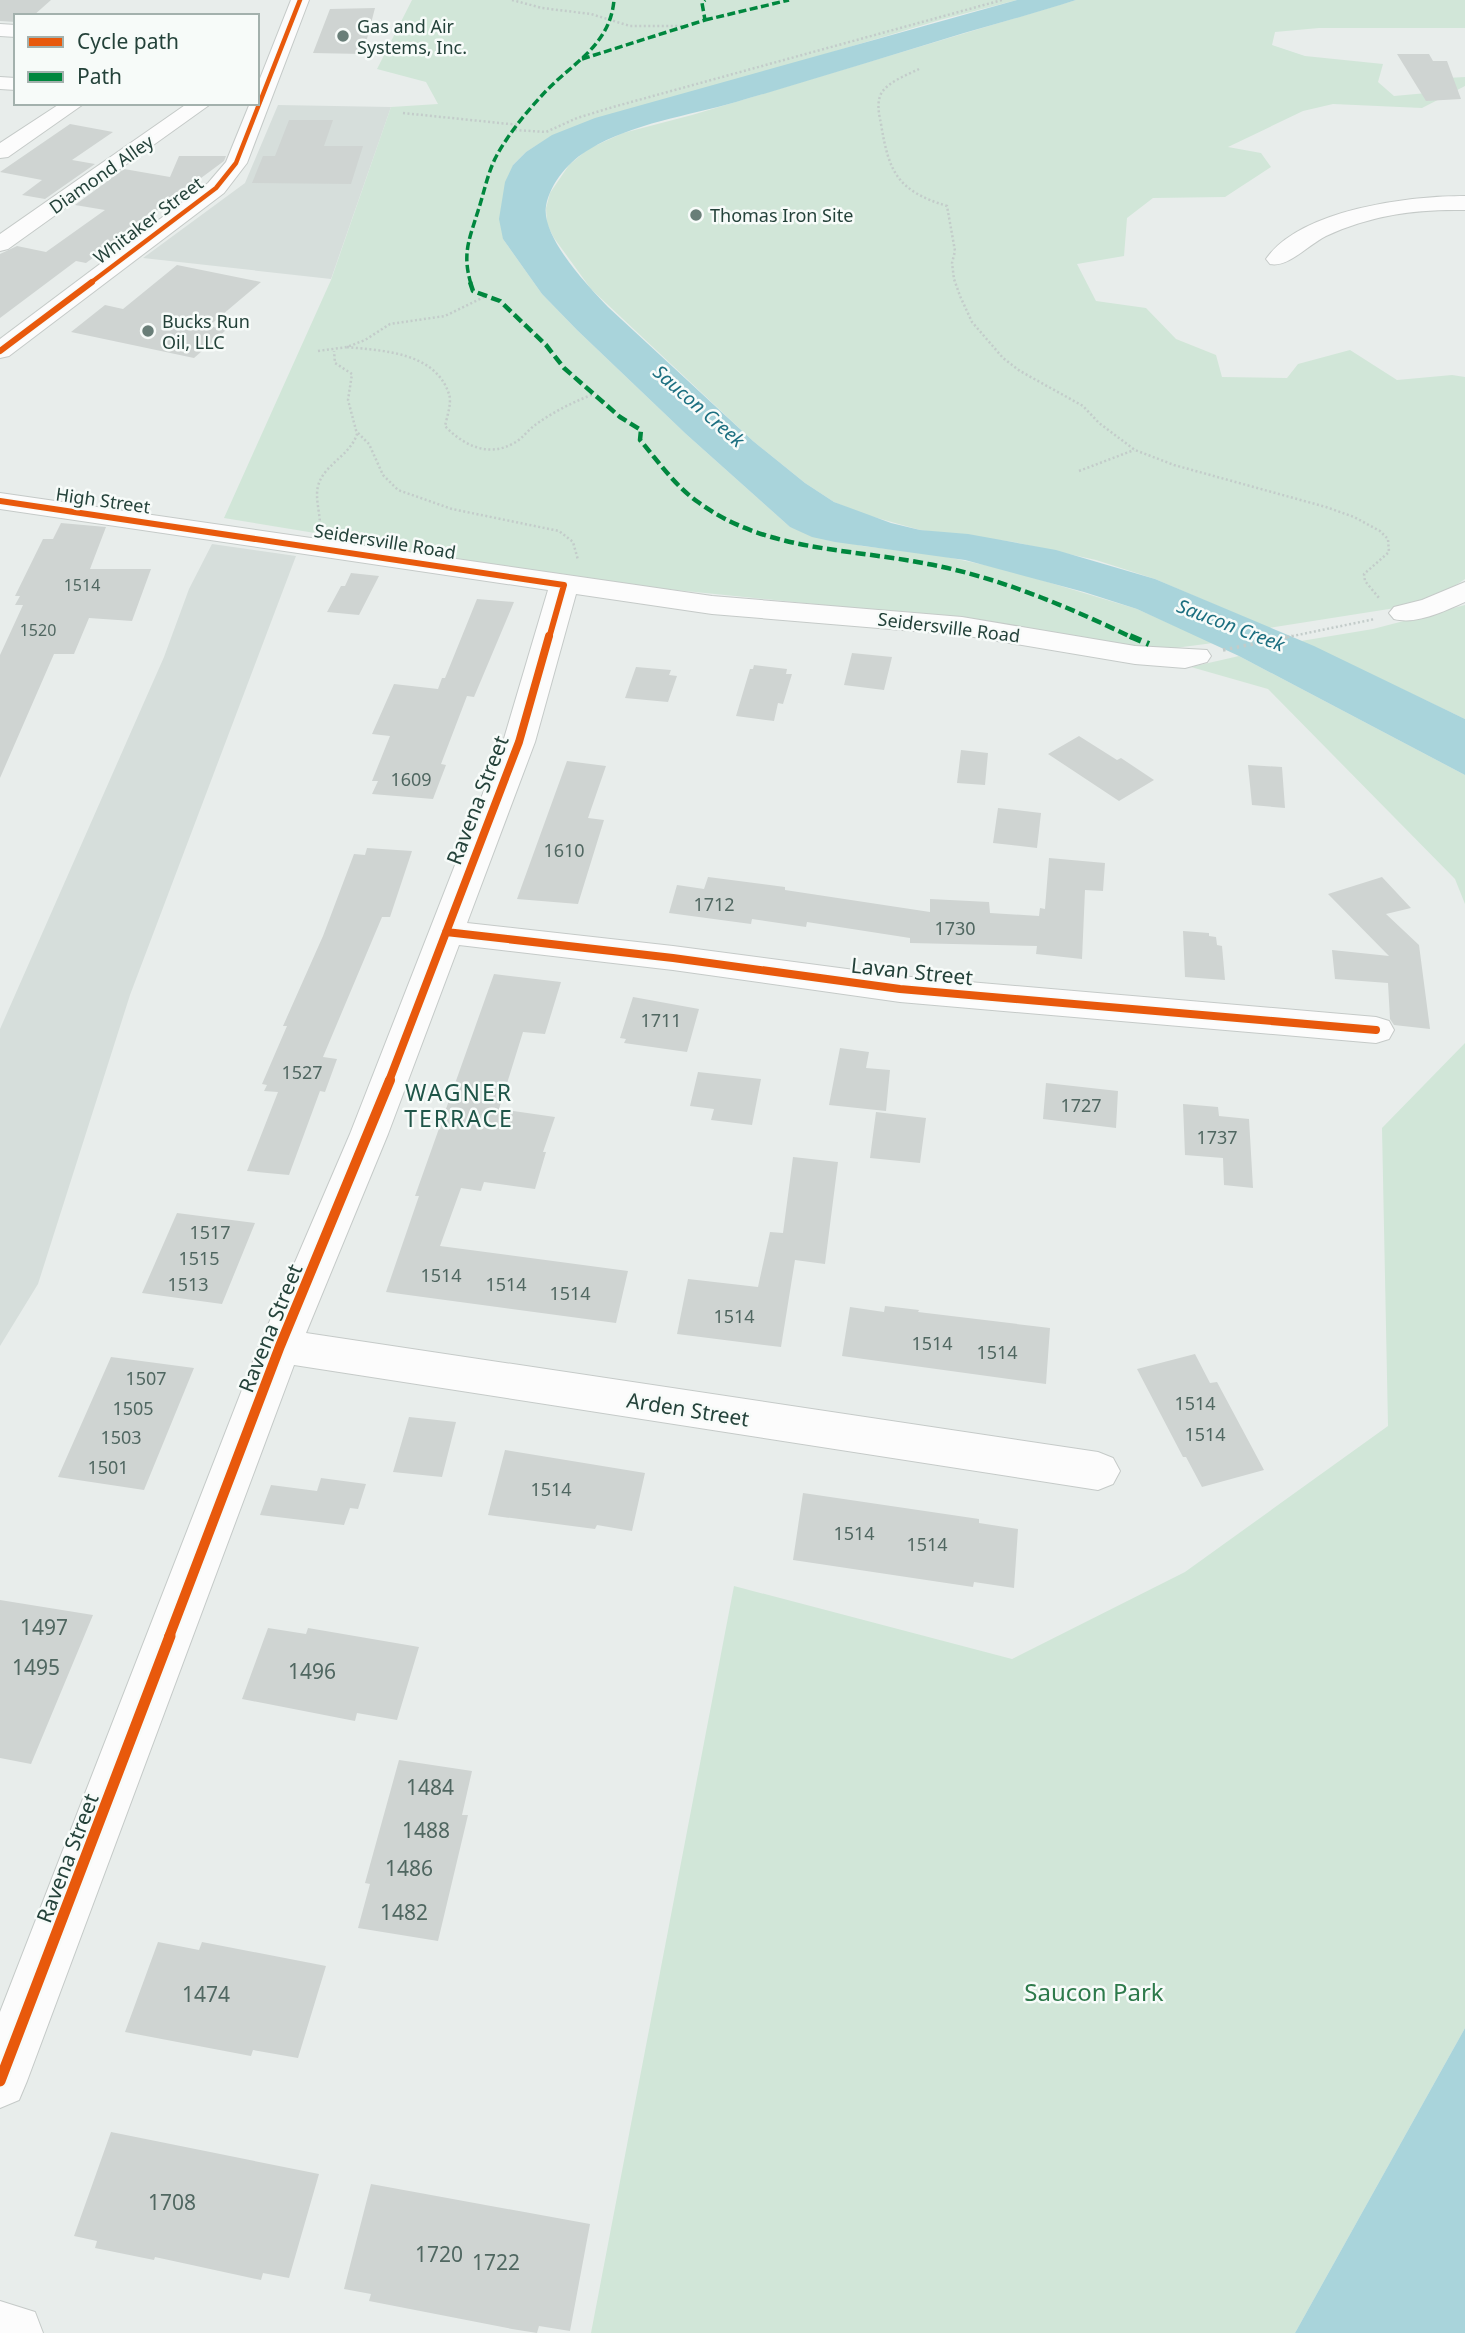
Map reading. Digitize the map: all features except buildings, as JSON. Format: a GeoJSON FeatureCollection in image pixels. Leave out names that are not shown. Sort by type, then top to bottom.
{"type":"FeatureCollection","features":[{"type":"Feature","properties":{"kind":"street","name":"Whitaker Street"},"geometry":{"type":"LineString","coordinates":[[259,90],[281,53],[300,0]]}},
{"type":"Feature","properties":{"kind":"street"},"geometry":{"type":"LineString","coordinates":[[259,51],[281,53]]}},
{"type":"Feature","properties":{"kind":"street"},"geometry":{"type":"LineString","coordinates":[[0,152],[72,105]]}},
{"type":"Feature","properties":{"kind":"street","name":"Diamond Alley"},"geometry":{"type":"LineString","coordinates":[[0,244],[199,105]]}},
{"type":"Feature","properties":{"kind":"street","name":"Whitaker Street"},"geometry":{"type":"LineString","coordinates":[[0,351],[216,188],[236,163],[251,105]]}},
{"type":"Feature","properties":{"kind":"street"},"geometry":{"type":"LineString","coordinates":[[1278,259],[1289,247],[1303,238],[1371,213],[1406,205],[1465,203]]}},
{"type":"Feature","properties":{"kind":"street"},"geometry":{"type":"LineString","coordinates":[[0,529],[7,502]]}},
{"type":"Feature","properties":{"kind":"street","name":"High Street"},"geometry":{"type":"LineString","coordinates":[[7,502],[202,530]]}},
{"type":"Feature","properties":{"kind":"street","name":"Seidersville Road"},"geometry":{"type":"LineString","coordinates":[[202,530],[313,541],[571,574],[712,605],[826,612],[962,626],[1135,655],[1185,659],[1196,656]]}},
{"type":"Feature","properties":{"kind":"street","name":"Ravena Street"},"geometry":{"type":"LineString","coordinates":[[0,2081],[279,1346],[369,1134],[519,741],[571,574]]}},
{"type":"Feature","properties":{"kind":"street"},"geometry":{"type":"LineString","coordinates":[[1404,613],[1433,606],[1465,591]]}},
{"type":"Feature","properties":{"kind":"street","name":"Lavan Street"},"geometry":{"type":"LineString","coordinates":[[446,932],[673,958],[900,989],[1376,1030]]}},
{"type":"Feature","properties":{"kind":"street","name":"Arden Street"},"geometry":{"type":"LineString","coordinates":[[279,1346],[1098,1471]]}},
{"type":"Feature","properties":{"kind":"street"},"geometry":{"type":"LineString","coordinates":[[0,2330],[15,2333]]}},
{"type":"Feature","properties":{"kind":"path"},"geometry":{"type":"LineString","coordinates":[[512,0],[548,9],[591,14],[629,26],[681,26]]}},
{"type":"Feature","properties":{"kind":"path"},"geometry":{"type":"LineString","coordinates":[[515,130],[546,132],[577,118],[612,107],[1002,0]]}},
{"type":"Feature","properties":{"kind":"path"},"geometry":{"type":"LineString","coordinates":[[919,69],[882,93],[878,107],[891,172],[901,183],[928,201],[947,206],[955,251],[952,263],[954,279],[972,322],[1003,358],[1020,371],[1083,406],[1099,423],[1135,450],[1174,465],[1326,507],[1380,531],[1388,539],[1390,546],[1381,561],[1363,574],[1365,581],[1379,598],[1404,613]]}},
{"type":"Feature","properties":{"kind":"path"},"geometry":{"type":"LineString","coordinates":[[403,113],[519,125]]}},
{"type":"Feature","properties":{"kind":"path"},"geometry":{"type":"LineString","coordinates":[[318,351],[334,351],[347,347],[365,340],[390,324],[445,316],[486,296]]}},
{"type":"Feature","properties":{"kind":"path"},"geometry":{"type":"LineString","coordinates":[[347,347],[393,352],[436,370],[450,396],[444,426],[459,441],[475,448],[495,449],[514,443],[561,408],[594,394]]}},
{"type":"Feature","properties":{"kind":"path"},"geometry":{"type":"LineString","coordinates":[[334,351],[335,363],[352,374],[346,386],[347,401],[353,411],[358,433],[369,444],[383,475],[398,490],[452,509],[559,531],[571,538],[578,551],[571,574]]}},
{"type":"Feature","properties":{"kind":"path"},"geometry":{"type":"LineString","coordinates":[[313,541],[321,507],[317,489],[322,475],[351,448],[358,433]]}},
{"type":"Feature","properties":{"kind":"path"},"geometry":{"type":"LineString","coordinates":[[1079,471],[1135,450]]}},
{"type":"Feature","properties":{"kind":"path"},"geometry":{"type":"LineString","coordinates":[[1196,656],[1363,622]]}},
{"type":"Feature","properties":{"kind":"shaded area"},"geometry":{"type":"Polygon","coordinates":[[[278,105],[391,107],[331,279],[143,258],[245,183],[278,105]]]}},
{"type":"Feature","properties":{"kind":"shaded area"},"geometry":{"type":"Polygon","coordinates":[[[212,544],[296,556],[130,995],[38,1284],[0,1346],[0,1029],[164,657],[189,589],[212,544]]]}},
{"type":"Feature","properties":{"kind":"green space"},"geometry":{"type":"Polygon","coordinates":[[[412,0],[1017,0],[940,20],[553,135],[526,152],[513,165],[503,239],[542,294],[577,330],[686,434],[790,527],[862,546],[933,554],[1008,570],[1137,609],[1213,643],[1160,650],[960,619],[548,577],[313,537],[315,533],[224,518],[331,280],[391,107],[438,104],[426,82],[377,69],[412,0]]]}},
{"type":"Feature","properties":{"kind":"green space"},"geometry":{"type":"Polygon","coordinates":[[[1076,0],[1465,0],[1465,28],[1319,28],[1275,32],[1272,45],[1305,56],[1383,64],[1378,82],[1394,96],[1427,93],[1447,78],[1465,77],[1465,86],[1422,108],[1333,104],[1303,111],[1228,147],[1261,153],[1271,167],[1225,197],[1153,198],[1127,218],[1124,256],[1077,264],[1096,301],[1146,308],[1176,339],[1216,355],[1222,377],[1287,378],[1298,364],[1350,350],[1397,380],[1452,375],[1465,377],[1465,579],[1447,591],[1408,606],[1269,628],[1155,579],[1096,560],[1014,542],[920,530],[863,514],[834,502],[805,483],[753,441],[591,289],[547,224],[546,208],[550,193],[569,165],[588,149],[623,133],[692,115],[1076,0]]]}},
{"type":"Feature","properties":{"kind":"green space"},"geometry":{"type":"Polygon","coordinates":[[[1465,605],[1465,719],[1301,641],[1373,629],[1465,605]]]}},
{"type":"Feature","properties":{"kind":"green space"},"geometry":{"type":"Polygon","coordinates":[[[1239,656],[1465,775],[1465,904],[1455,879],[1268,689],[1191,667],[1239,656]]]}},
{"type":"Feature","properties":{"kind":"green space","name":"Saucon Park"},"geometry":{"type":"Polygon","coordinates":[[[1465,1043],[1465,2028],[1295,2333],[591,2333],[734,1586],[1012,1659],[1185,1572],[1388,1426],[1382,1128],[1465,1043]]]}},
{"type":"Feature","properties":{"kind":"water","name":"Saucon Creek"},"geometry":{"type":"Polygon","coordinates":[[[1017,0],[1076,0],[736,102],[642,126],[590,149],[575,159],[562,173],[548,197],[546,218],[558,246],[608,307],[753,441],[805,483],[834,502],[891,523],[920,530],[968,534],[1056,550],[1155,579],[1314,646],[1465,719],[1465,775],[1239,656],[1137,609],[965,560],[835,542],[812,537],[790,527],[686,434],[577,330],[542,294],[503,239],[499,219],[505,182],[513,165],[526,152],[552,135],[595,118],[1017,0]]]}},
{"type":"Feature","properties":{"kind":"water"},"geometry":{"type":"Polygon","coordinates":[[[1465,2028],[1465,2333],[1295,2333],[1465,2028]]]}},
{"type":"Feature","properties":{"kind":"marked path"},"geometry":{"type":"LineString","coordinates":[[614,0],[612,20],[599,39],[582,59],[546,91],[496,156],[471,234],[465,263],[473,291],[500,301],[546,345],[564,368],[620,417],[641,430],[640,440],[682,488],[727,521],[792,543],[895,558],[962,572],[1084,615],[1149,644]]}},
{"type":"Feature","properties":{"kind":"marked path"},"geometry":{"type":"LineString","coordinates":[[582,59],[705,20],[702,3],[705,0]]}},
{"type":"Feature","properties":{"kind":"marked path"},"geometry":{"type":"LineString","coordinates":[[705,20],[789,0]]}},
{"type":"Feature","properties":{"kind":"cycle path"},"geometry":{"type":"LineString","coordinates":[[0,351],[216,188],[236,163],[300,0]]}},
{"type":"Feature","properties":{"kind":"cycle path"},"geometry":{"type":"LineString","coordinates":[[0,501],[564,585],[519,742],[369,1134],[280,1346],[0,2081]]}},
{"type":"Feature","properties":{"kind":"cycle path"},"geometry":{"type":"LineString","coordinates":[[446,932],[673,958],[900,989],[1376,1030]]}},
{"type":"Feature","properties":{"kind":"place","name":"Gas and Air Systems, Inc."},"geometry":{"type":"Point","coordinates":[343,36]}},
{"type":"Feature","properties":{"kind":"place","name":"Thomas Iron Site"},"geometry":{"type":"Point","coordinates":[696,215]}},
{"type":"Feature","properties":{"kind":"place","name":"Bucks Run Oil, LLC"},"geometry":{"type":"Point","coordinates":[148,331]}},
{"type":"Feature","properties":{"kind":"district","name":"WAGNER TERRACE"},"geometry":{"type":"Point","coordinates":[459,1105]}}]}
